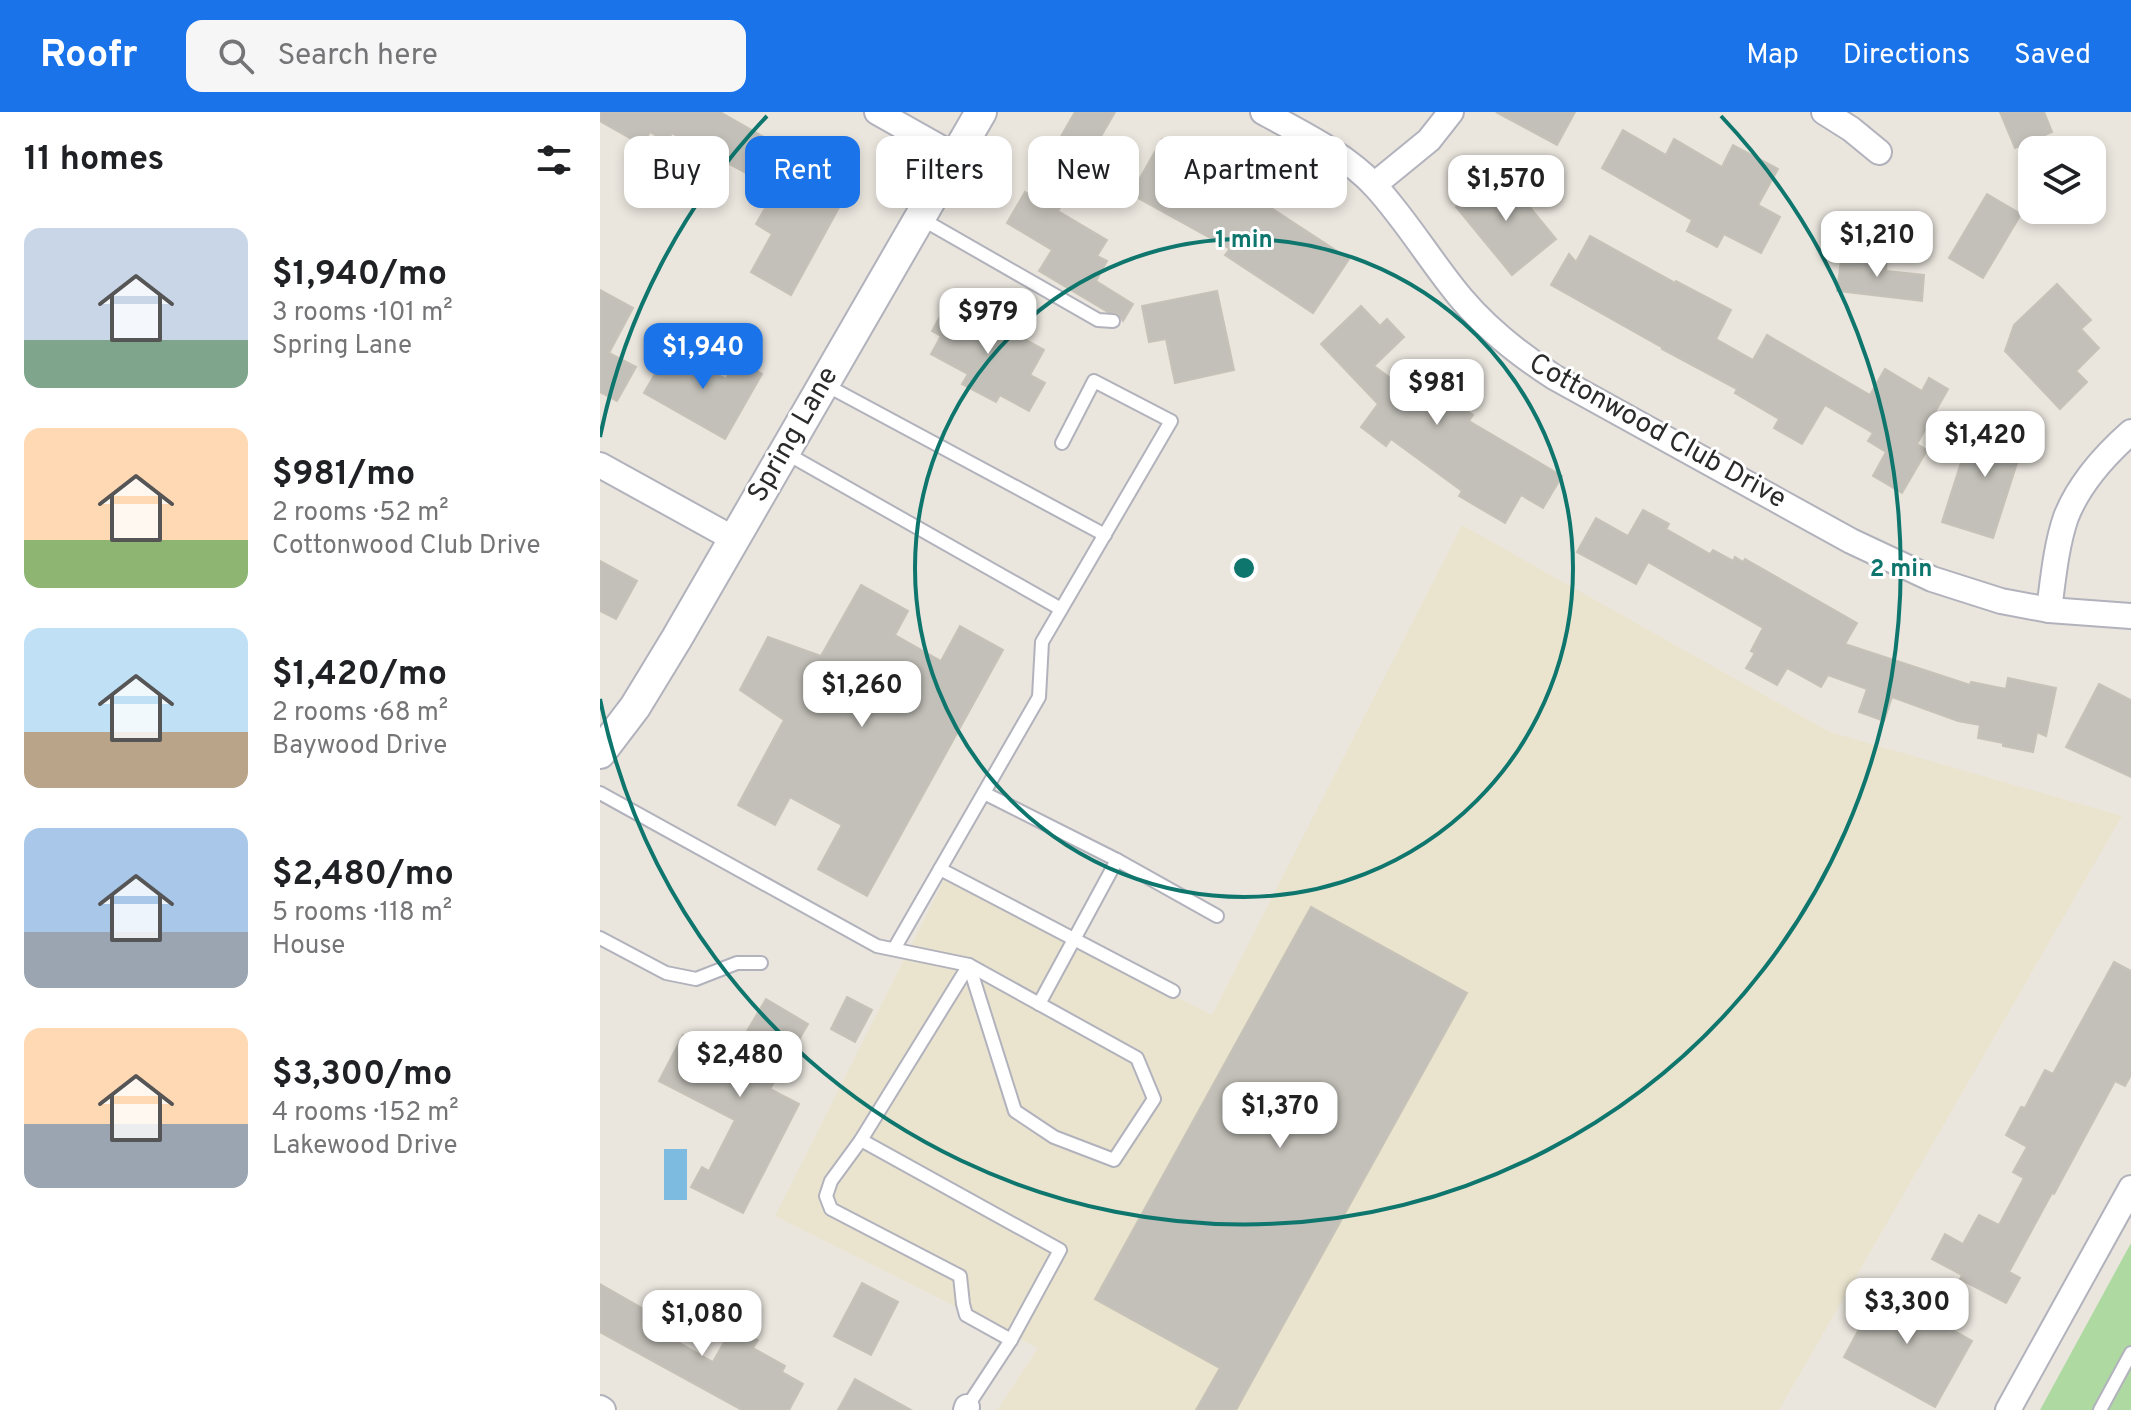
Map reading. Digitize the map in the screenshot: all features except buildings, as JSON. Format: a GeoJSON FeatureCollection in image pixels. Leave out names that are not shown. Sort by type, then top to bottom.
{"type":"FeatureCollection","features":[{"type":"Feature","properties":{"kind":"street"},"geometry":{"type":"LineString","coordinates":[[877,112],[920,136]]}},
{"type":"Feature","properties":{"kind":"street","name":"Spring Lane"},"geometry":{"type":"LineString","coordinates":[[967,136],[981,112]]}},
{"type":"Feature","properties":{"kind":"street","name":"Cottonwood Club Drive"},"geometry":{"type":"LineString","coordinates":[[1263,112],[1345,160],[1374,185],[1461,298],[1522,357],[1554,377],[1892,562],[1932,579],[2001,601],[2049,610],[2131,616]]}},
{"type":"Feature","properties":{"kind":"street"},"geometry":{"type":"LineString","coordinates":[[1374,185],[1429,140],[1451,112]]}},
{"type":"Feature","properties":{"kind":"street"},"geometry":{"type":"LineString","coordinates":[[1824,112],[1879,152]]}},
{"type":"Feature","properties":{"kind":"street","name":"Spring Lane"},"geometry":{"type":"LineString","coordinates":[[600,753],[656,674],[926,208]]}},
{"type":"Feature","properties":{"kind":"street"},"geometry":{"type":"LineString","coordinates":[[2049,610],[2055,563],[2067,516],[2089,477],[2131,432]]}},
{"type":"Feature","properties":{"kind":"street"},"geometry":{"type":"LineString","coordinates":[[600,465],[734,539]]}},
{"type":"Feature","properties":{"kind":"street"},"geometry":{"type":"LineString","coordinates":[[2008,1410],[2131,1188]]}},
{"type":"Feature","properties":{"kind":"lane"},"geometry":{"type":"LineString","coordinates":[[920,218],[1098,320],[1113,321]]}},
{"type":"Feature","properties":{"kind":"lane"},"geometry":{"type":"LineString","coordinates":[[894,949],[1039,697],[1042,642],[1171,421],[1094,381],[1062,443]]}},
{"type":"Feature","properties":{"kind":"lane"},"geometry":{"type":"LineString","coordinates":[[824,384],[1105,535]]}},
{"type":"Feature","properties":{"kind":"lane"},"geometry":{"type":"LineString","coordinates":[[784,452],[1061,609]]}},
{"type":"Feature","properties":{"kind":"lane"},"geometry":{"type":"LineString","coordinates":[[600,793],[877,946],[969,965],[1137,1058],[1154,1099],[1114,1160],[1054,1137],[1015,1111],[969,965]]}},
{"type":"Feature","properties":{"kind":"lane"},"geometry":{"type":"LineString","coordinates":[[984,793],[1117,860],[1217,916]]}},
{"type":"Feature","properties":{"kind":"lane"},"geometry":{"type":"LineString","coordinates":[[1039,1004],[1117,860]]}},
{"type":"Feature","properties":{"kind":"lane"},"geometry":{"type":"LineString","coordinates":[[940,869],[1173,991]]}},
{"type":"Feature","properties":{"kind":"lane"},"geometry":{"type":"LineString","coordinates":[[600,938],[666,973],[696,979],[737,963],[761,963]]}},
{"type":"Feature","properties":{"kind":"lane"},"geometry":{"type":"LineString","coordinates":[[969,965],[861,1140],[831,1181],[826,1196],[831,1209],[960,1276],[966,1315],[1011,1340]]}},
{"type":"Feature","properties":{"kind":"lane"},"geometry":{"type":"LineString","coordinates":[[861,1140],[1060,1250],[1011,1340],[966,1408]]}},
{"type":"Feature","properties":{"kind":"lane"},"geometry":{"type":"LineString","coordinates":[[2100,1410],[2131,1353]]}},
{"type":"Feature","properties":{"kind":"shaded area"},"geometry":{"type":"Polygon","coordinates":[[[1462,525],[1830,732],[2122,816],[1779,1410],[997,1410],[1038,1348],[775,1216],[945,878],[1212,1015],[1462,525]]]}},
{"type":"Feature","properties":{"kind":"green space"},"geometry":{"type":"Polygon","coordinates":[[[2131,1243],[2131,1410],[2040,1410],[2131,1243]]]}},
{"type":"Feature","properties":{"kind":"water"},"geometry":{"type":"Polygon","coordinates":[[[664,1149],[687,1149],[687,1200],[664,1200],[664,1149]]]}}]}
